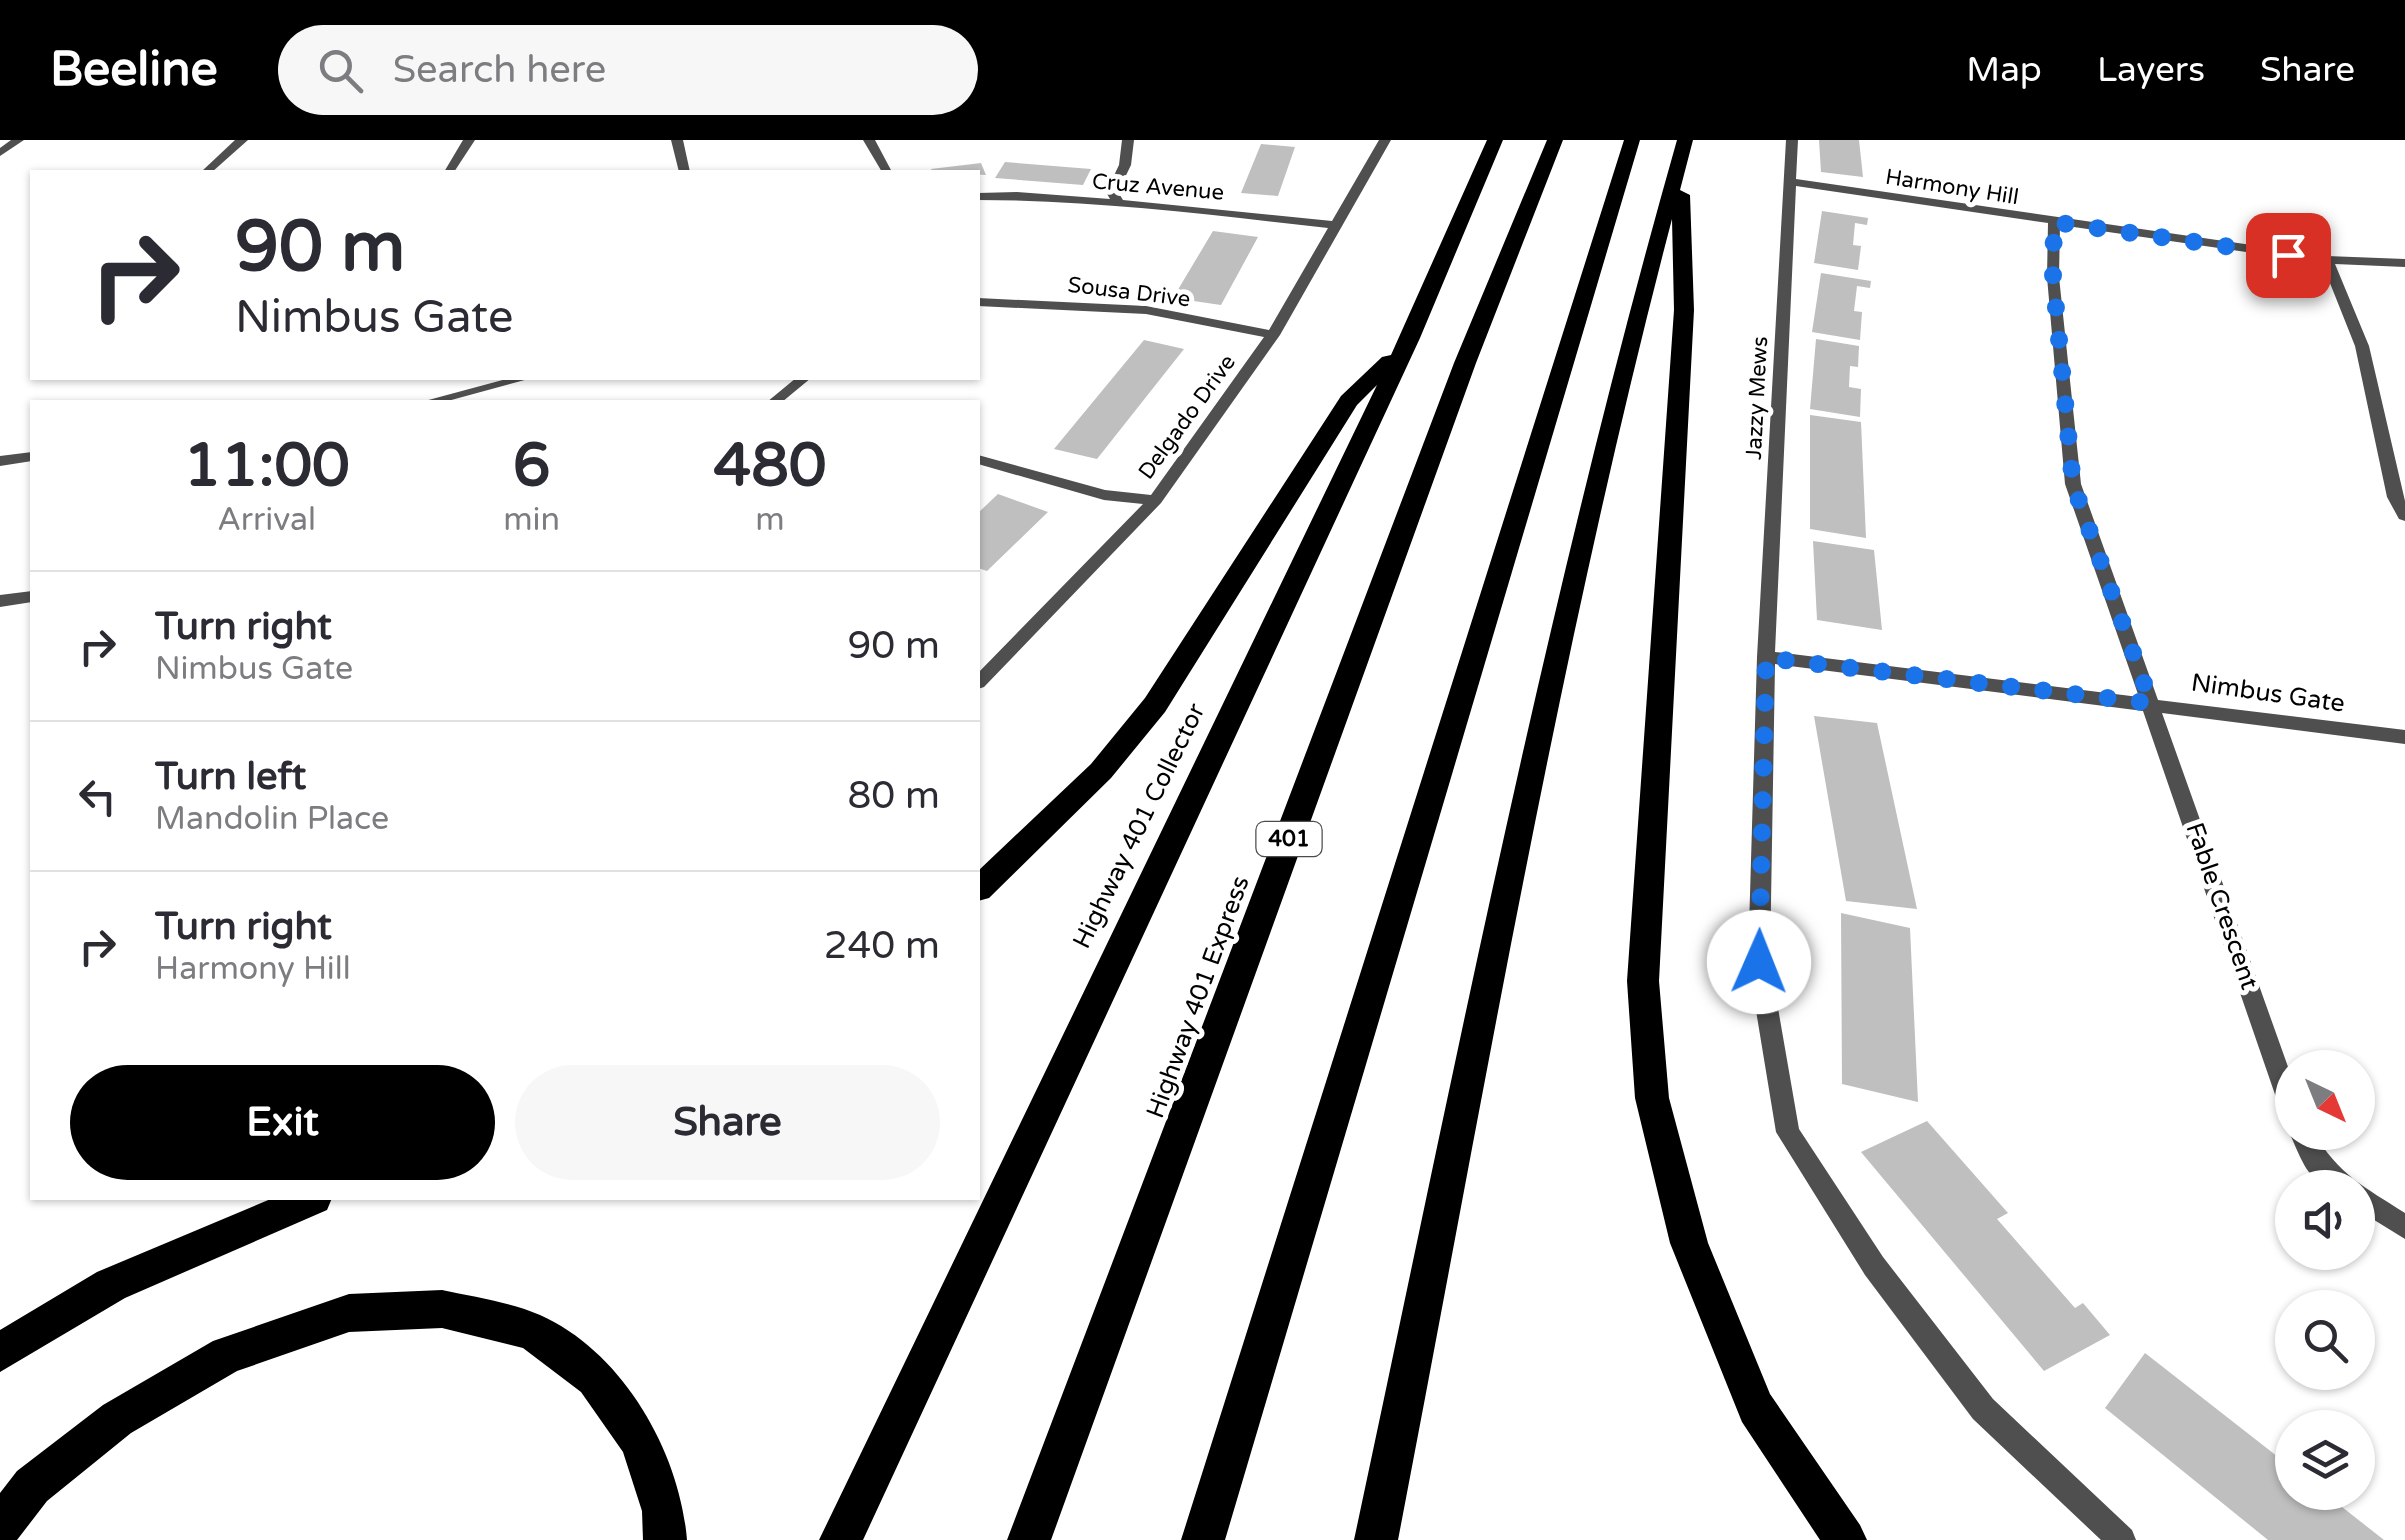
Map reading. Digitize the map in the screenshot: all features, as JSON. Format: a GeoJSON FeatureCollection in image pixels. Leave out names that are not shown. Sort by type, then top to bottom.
{"type":"FeatureCollection","features":[{"type":"Feature","properties":{"kind":"highway","name":"Highway 401 Collector"},"geometry":{"type":"LineString","coordinates":[[842,1540],[1099,983],[1405,344],[1471,201],[1494,140]]}},
{"type":"Feature","properties":{"kind":"highway","name":"Highway 401 Express"},"geometry":{"type":"LineString","coordinates":[[1029,1540],[1465,363],[1556,140]]}},
{"type":"Feature","properties":{"kind":"highway"},"geometry":{"type":"LineString","coordinates":[[1203,1540],[1632,140]]}},
{"type":"Feature","properties":{"kind":"highway"},"geometry":{"type":"LineString","coordinates":[[1376,1540],[1533,768],[1629,345],[1682,150]]}},
{"type":"Feature","properties":{"kind":"highway"},"geometry":{"type":"LineString","coordinates":[[1682,150],[1684,310],[1643,981],[1652,1098],[1688,1243],[1756,1408],[1846,1540]]}},
{"type":"Feature","properties":{"kind":"highway"},"geometry":{"type":"LineString","coordinates":[[980,887],[1101,771],[1155,705],[1349,401],[1405,344]]}},
{"type":"Feature","properties":{"kind":"highway"},"geometry":{"type":"LineString","coordinates":[[0,1352],[111,1285],[309,1200]]}},
{"type":"Feature","properties":{"kind":"highway"},"geometry":{"type":"LineString","coordinates":[[0,1527],[32,1486],[117,1419],[228,1355],[350,1313],[442,1309],[532,1332],[595,1378],[640,1441],[663,1511],[664,1540]]}},
{"type":"Feature","properties":{"kind":"street"},"geometry":{"type":"LineString","coordinates":[[0,153],[18,140]]}},
{"type":"Feature","properties":{"kind":"street"},"geometry":{"type":"LineString","coordinates":[[208,170],[242,140]]}},
{"type":"Feature","properties":{"kind":"street"},"geometry":{"type":"LineString","coordinates":[[450,170],[469,140]]}},
{"type":"Feature","properties":{"kind":"street"},"geometry":{"type":"LineString","coordinates":[[677,140],[685,170]]}},
{"type":"Feature","properties":{"kind":"street"},"geometry":{"type":"LineString","coordinates":[[869,140],[885,170]]}},
{"type":"Feature","properties":{"kind":"street"},"geometry":{"type":"LineString","coordinates":[[1119,204],[1112,192],[1125,165],[1128,140]]}},
{"type":"Feature","properties":{"kind":"street","name":"Delgado Drive"},"geometry":{"type":"LineString","coordinates":[[980,681],[1154,500],[1273,336],[1384,140]]}},
{"type":"Feature","properties":{"kind":"street","name":"Jazzy Mews"},"geometry":{"type":"LineString","coordinates":[[1792,140],[1766,658],[1759,962],[1788,1132],[1874,1266],[1983,1409],[2122,1540]]}},
{"type":"Feature","properties":{"kind":"street","name":"Harmony Hill"},"geometry":{"type":"LineString","coordinates":[[1790,182],[2327,260],[2405,264]]}},
{"type":"Feature","properties":{"kind":"street","name":"Cruz Avenue"},"geometry":{"type":"LineString","coordinates":[[980,197],[1119,204],[1336,225]]}},
{"type":"Feature","properties":{"kind":"street","name":"Fable Crescent"},"geometry":{"type":"LineString","coordinates":[[2054,222],[2053,277],[2073,484],[2275,1060]]}},
{"type":"Feature","properties":{"kind":"street"},"geometry":{"type":"LineString","coordinates":[[2327,260],[2346,294],[2368,358],[2395,498],[2405,516]]}},
{"type":"Feature","properties":{"kind":"street","name":"Sousa Drive"},"geometry":{"type":"LineString","coordinates":[[980,302],[1146,310],[1273,336]]}},
{"type":"Feature","properties":{"kind":"street"},"geometry":{"type":"LineString","coordinates":[[436,400],[517,380]]}},
{"type":"Feature","properties":{"kind":"street"},"geometry":{"type":"LineString","coordinates":[[776,400],[802,380]]}},
{"type":"Feature","properties":{"kind":"street"},"geometry":{"type":"LineString","coordinates":[[0,461],[30,456]]}},
{"type":"Feature","properties":{"kind":"street"},"geometry":{"type":"LineString","coordinates":[[980,460],[1104,495],[1154,500]]}},
{"type":"Feature","properties":{"kind":"street"},"geometry":{"type":"LineString","coordinates":[[0,602],[30,596]]}},
{"type":"Feature","properties":{"kind":"street","name":"Nimbus Gate"},"geometry":{"type":"LineString","coordinates":[[1766,658],[2405,737]]}},
{"type":"Feature","properties":{"kind":"street"},"geometry":{"type":"LineString","coordinates":[[2375,1207],[2405,1227]]}},
{"type":"Feature","properties":{"kind":"building"},"geometry":{"type":"Polygon","coordinates":[[[1819,140],[1859,140],[1863,177],[1821,172],[1819,140]]]}},
{"type":"Feature","properties":{"kind":"building"},"geometry":{"type":"Polygon","coordinates":[[[1261,144],[1295,147],[1278,196],[1241,193],[1261,144]]]}},
{"type":"Feature","properties":{"kind":"building"},"geometry":{"type":"Polygon","coordinates":[[[1005,162],[1091,169],[1083,185],[995,178],[1005,162]]]}},
{"type":"Feature","properties":{"kind":"building"},"geometry":{"type":"Polygon","coordinates":[[[981,163],[986,175],[980,175],[980,170],[931,169],[981,163]]]}},
{"type":"Feature","properties":{"kind":"building"},"geometry":{"type":"Polygon","coordinates":[[[1822,211],[1868,218],[1867,225],[1855,223],[1853,245],[1861,246],[1858,270],[1814,263],[1822,211]]]}},
{"type":"Feature","properties":{"kind":"building"},"geometry":{"type":"Polygon","coordinates":[[[1213,231],[1258,237],[1221,305],[1173,298],[1213,231]]]}},
{"type":"Feature","properties":{"kind":"building"},"geometry":{"type":"Polygon","coordinates":[[[1821,273],[1871,281],[1870,288],[1857,286],[1854,311],[1862,312],[1860,340],[1812,332],[1821,273]]]}},
{"type":"Feature","properties":{"kind":"building"},"geometry":{"type":"Polygon","coordinates":[[[1816,339],[1859,346],[1858,367],[1850,366],[1849,387],[1861,389],[1860,417],[1810,409],[1816,339]]]}},
{"type":"Feature","properties":{"kind":"building"},"geometry":{"type":"Polygon","coordinates":[[[1144,340],[1184,349],[1097,459],[1054,449],[1144,340]]]}},
{"type":"Feature","properties":{"kind":"building"},"geometry":{"type":"Polygon","coordinates":[[[1810,415],[1861,422],[1866,538],[1810,529],[1810,415]]]}},
{"type":"Feature","properties":{"kind":"building"},"geometry":{"type":"Polygon","coordinates":[[[998,494],[1048,512],[987,571],[980,569],[980,511],[998,494]]]}},
{"type":"Feature","properties":{"kind":"building"},"geometry":{"type":"Polygon","coordinates":[[[1813,541],[1874,550],[1882,630],[1817,620],[1813,541]]]}},
{"type":"Feature","properties":{"kind":"building"},"geometry":{"type":"Polygon","coordinates":[[[1814,716],[1877,723],[1917,909],[1846,901],[1814,716]]]}},
{"type":"Feature","properties":{"kind":"building"},"geometry":{"type":"Polygon","coordinates":[[[1841,913],[1910,928],[1918,1102],[1842,1084],[1841,913]]]}},
{"type":"Feature","properties":{"kind":"building"},"geometry":{"type":"Polygon","coordinates":[[[1927,1121],[2008,1213],[1997,1219],[2075,1308],[2083,1303],[2110,1335],[2044,1371],[1861,1152],[1927,1121]]]}},
{"type":"Feature","properties":{"kind":"building"},"geometry":{"type":"Polygon","coordinates":[[[2145,1353],[2275,1455],[2275,1510],[2346,1510],[2384,1540],[2268,1540],[2105,1408],[2145,1353]]]}},
{"type":"Feature","properties":{"kind":"route"},"geometry":{"type":"LineString","coordinates":[[1759,962],[1766,658],[2151,703],[2073,484],[2053,277],[2054,222],[2288,255]]}}]}
